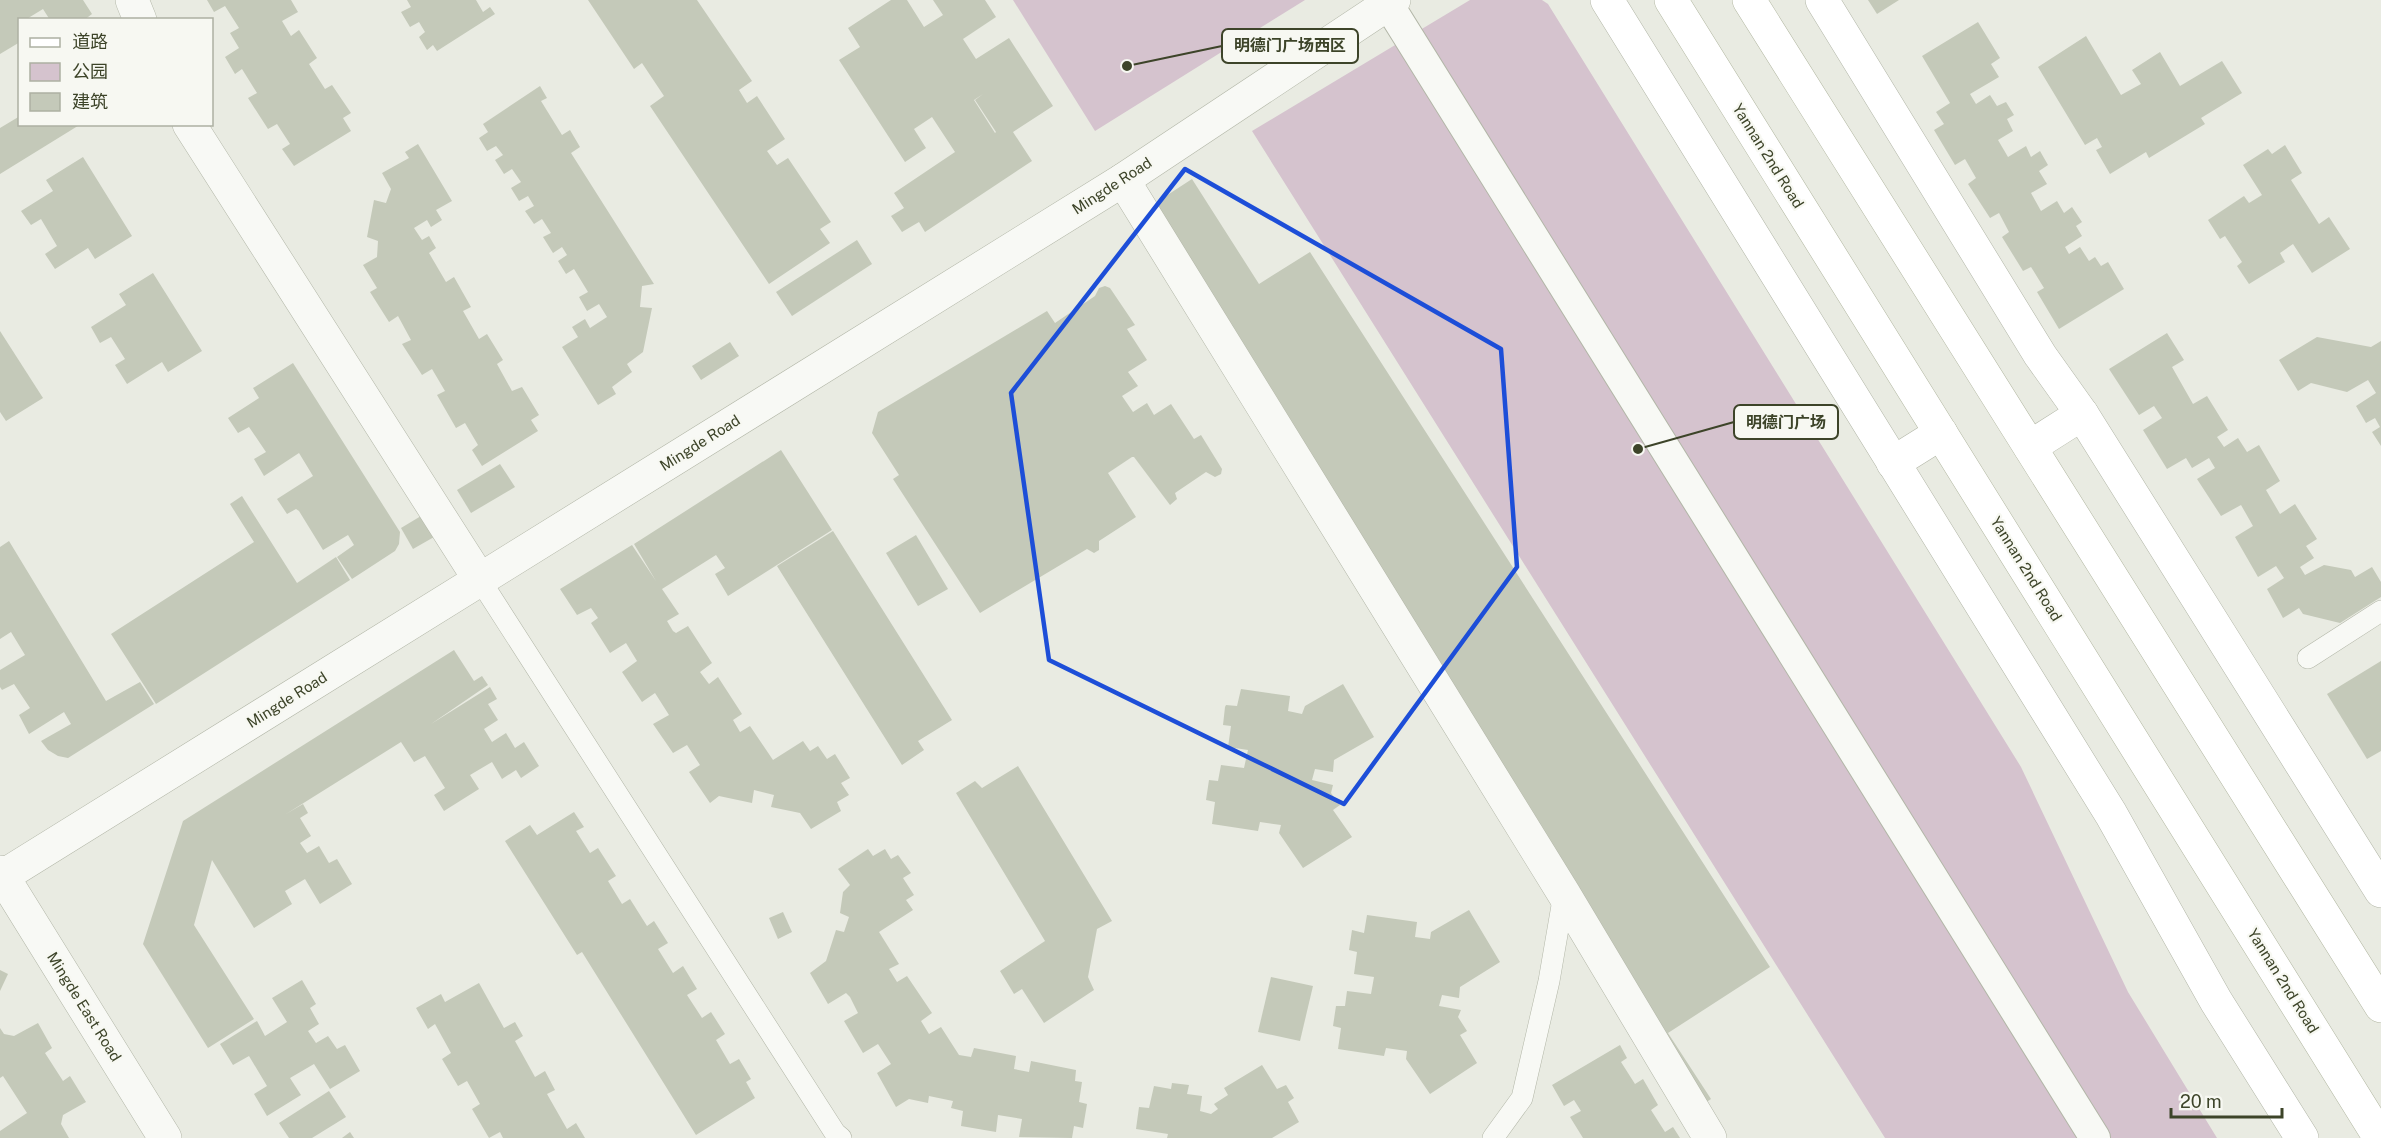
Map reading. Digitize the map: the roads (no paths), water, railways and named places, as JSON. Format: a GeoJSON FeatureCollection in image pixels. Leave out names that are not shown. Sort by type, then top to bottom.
{"type":"FeatureCollection","features":[{"type":"Feature","properties":{"kind":"main road"},"geometry":{"type":"LineString","coordinates":[[1607,0],[2110,814],[2217,1001],[2302,1138]]}},
{"type":"Feature","properties":{"kind":"main road","name":"Yannan 2nd Road"},"geometry":{"type":"LineString","coordinates":[[1671,0],[2380,1138]]}},
{"type":"Feature","properties":{"kind":"main road"},"geometry":{"type":"LineString","coordinates":[[1749,0],[2381,1006]]}},
{"type":"Feature","properties":{"kind":"main road"},"geometry":{"type":"LineString","coordinates":[[1822,0],[2040,355],[2082,414],[2381,891]]}},
{"type":"Feature","properties":{"kind":"main road"},"geometry":{"type":"LineString","coordinates":[[2030,447],[2082,414]]}},
{"type":"Feature","properties":{"kind":"main road"},"geometry":{"type":"LineString","coordinates":[[1893,463],[1941,433]]}},
{"type":"Feature","properties":{"kind":"street"},"geometry":{"type":"LineString","coordinates":[[132,0],[139,18]]}},
{"type":"Feature","properties":{"kind":"street"},"geometry":{"type":"LineString","coordinates":[[1391,2],[2095,1138]]}},
{"type":"Feature","properties":{"kind":"street","name":"Mingde Road"},"geometry":{"type":"LineString","coordinates":[[1,875],[1123,180],[1391,2]]}},
{"type":"Feature","properties":{"kind":"street"},"geometry":{"type":"LineString","coordinates":[[190,126],[480,580]]}},
{"type":"Feature","properties":{"kind":"street"},"geometry":{"type":"LineString","coordinates":[[1123,180],[1564,894],[1710,1138]]}},
{"type":"Feature","properties":{"kind":"street","name":"Mingde East Road"},"geometry":{"type":"LineString","coordinates":[[1,875],[165,1138]]}},
{"type":"Feature","properties":{"kind":"lane"},"geometry":{"type":"LineString","coordinates":[[480,580],[835,1133],[841,1138]]}},
{"type":"Feature","properties":{"kind":"lane"},"geometry":{"type":"LineString","coordinates":[[2308,658],[2381,611]]}},
{"type":"Feature","properties":{"kind":"lane"},"geometry":{"type":"LineString","coordinates":[[1493,1138],[1522,1098],[1549,981],[1564,894]]}},
{"type":"Feature","properties":{"kind":"place","name":"明德门广场西区"},"geometry":{"type":"Point","coordinates":[1127,66]}},
{"type":"Feature","properties":{"kind":"place","name":"明德门广场"},"geometry":{"type":"Point","coordinates":[1638,449]}}]}
